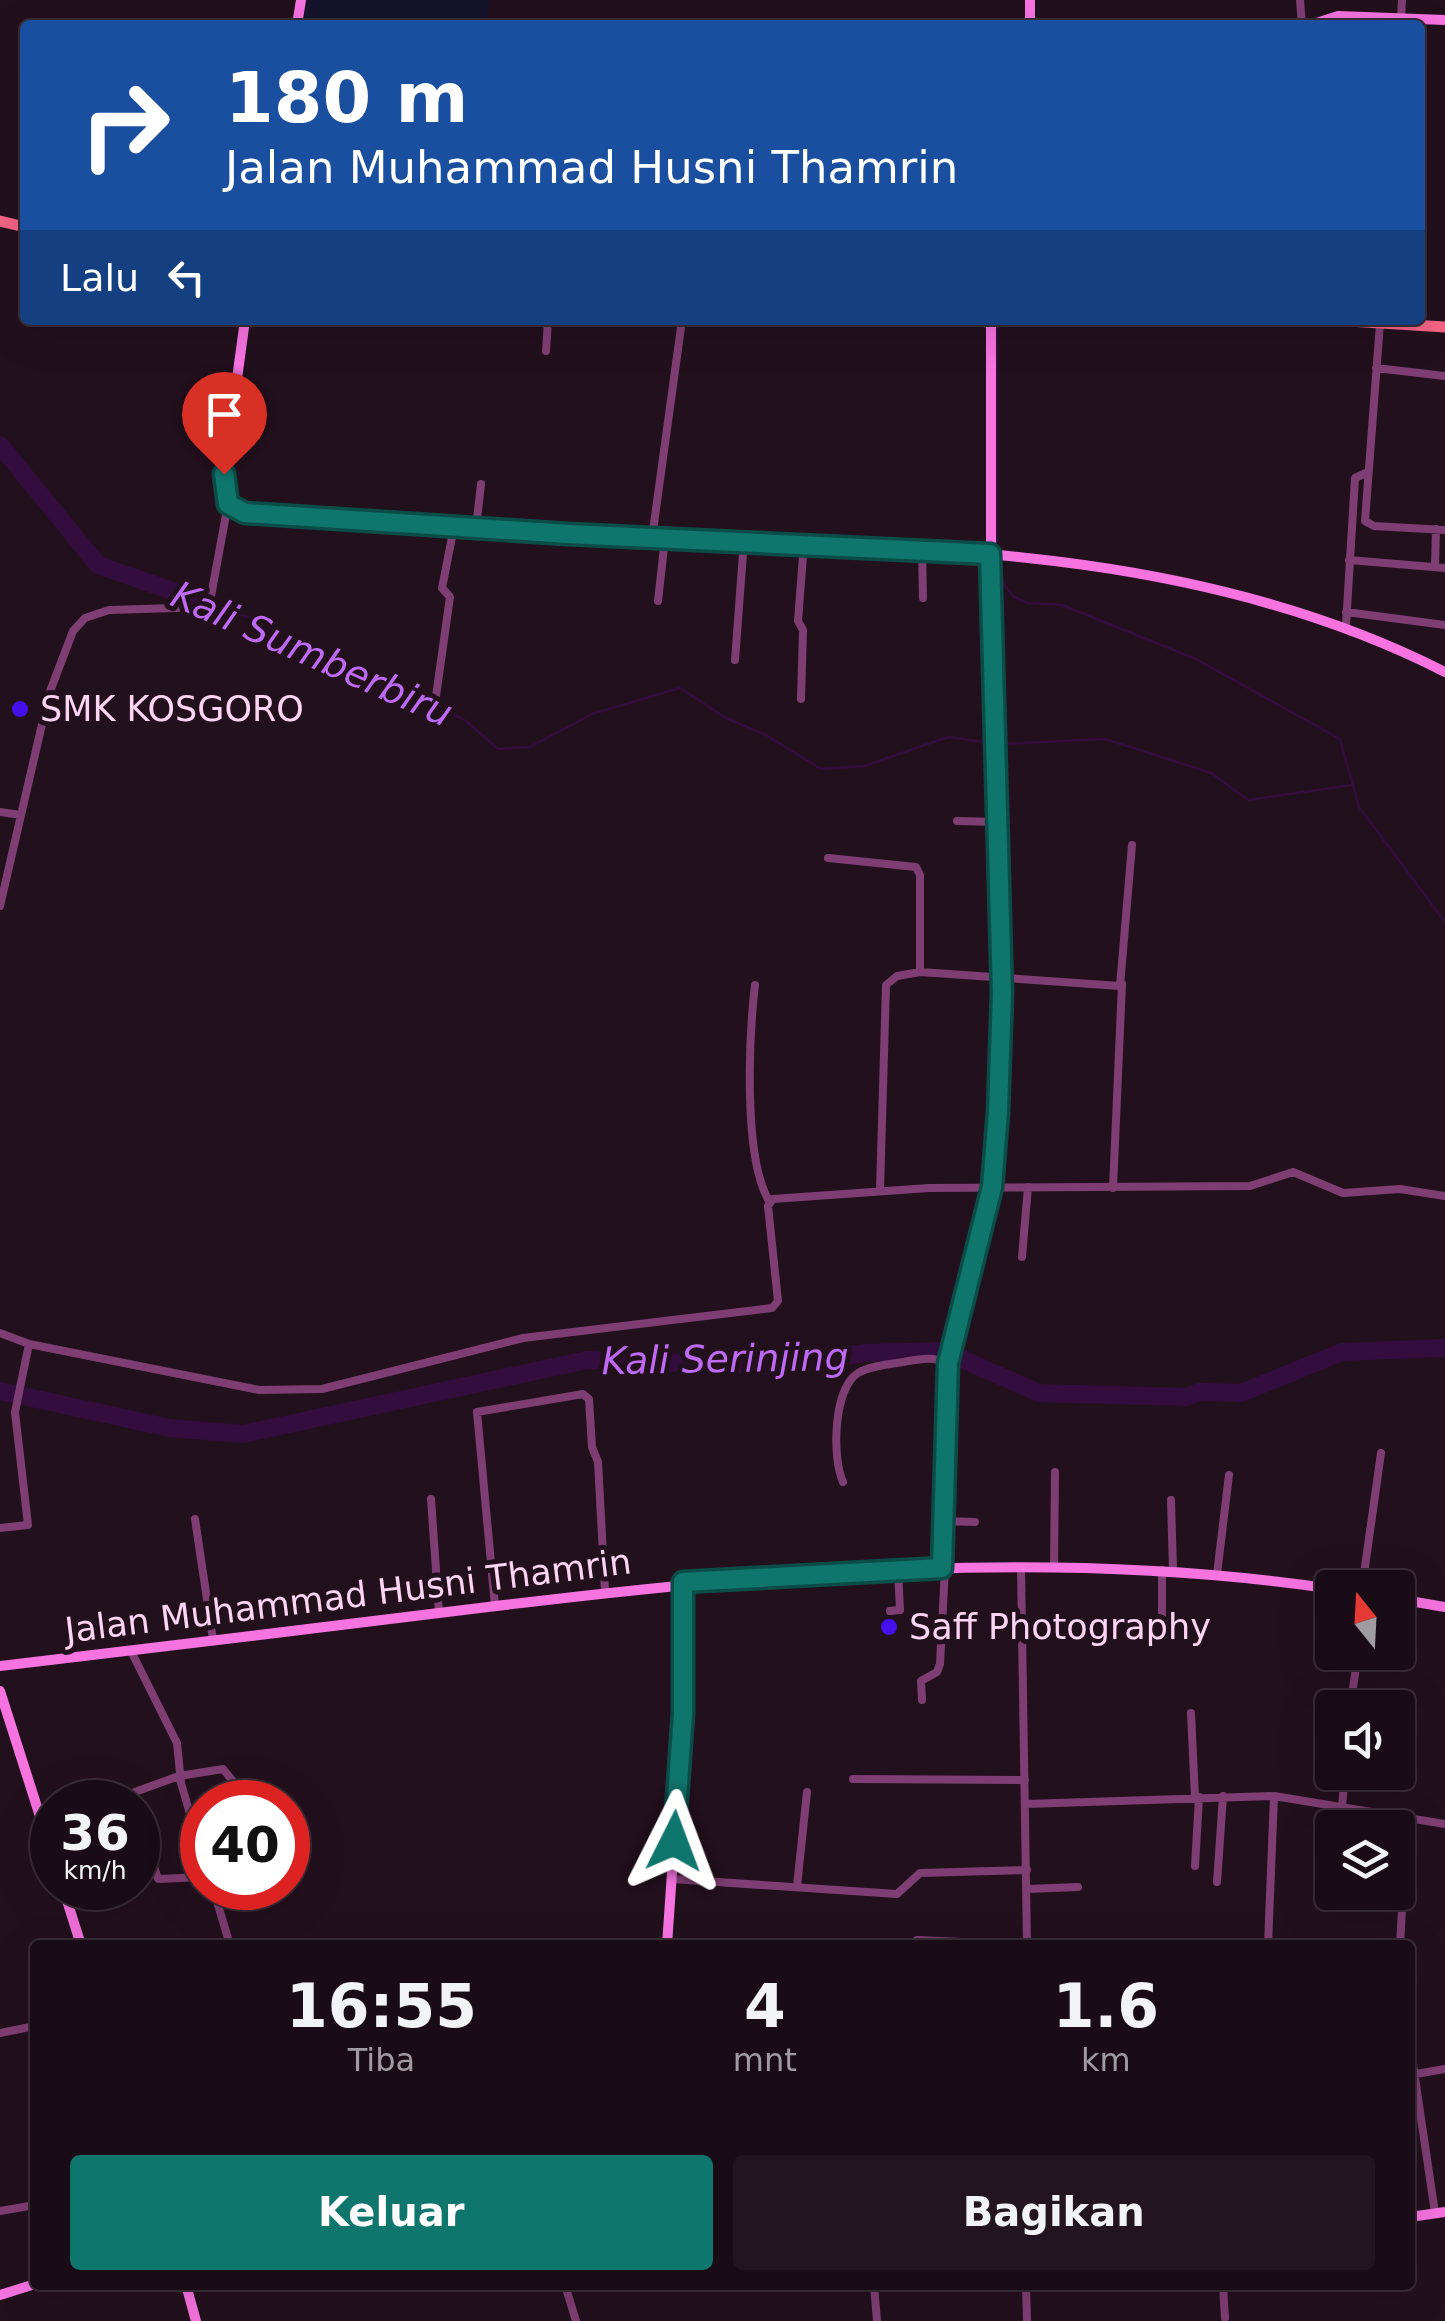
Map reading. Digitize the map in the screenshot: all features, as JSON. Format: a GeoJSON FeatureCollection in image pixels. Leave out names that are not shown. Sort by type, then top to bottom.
{"type":"FeatureCollection","features":[{"type":"Feature","properties":{"kind":"main road"},"geometry":{"type":"LineString","coordinates":[[1412,325],[1445,327]]}},
{"type":"Feature","properties":{"kind":"street"},"geometry":{"type":"LineString","coordinates":[[1401,18],[1402,0]]}},
{"type":"Feature","properties":{"kind":"street"},"geometry":{"type":"LineString","coordinates":[[1326,20],[1338,16],[1445,20]]}},
{"type":"Feature","properties":{"kind":"street"},"geometry":{"type":"LineString","coordinates":[[0,906],[49,694],[62,654],[79,623],[109,610],[210,604],[228,504],[224,474],[245,325]]}},
{"type":"Feature","properties":{"kind":"street"},"geometry":{"type":"LineString","coordinates":[[546,351],[548,325]]}},
{"type":"Feature","properties":{"kind":"street"},"geometry":{"type":"LineString","coordinates":[[658,601],[658,538],[681,325]]}},
{"type":"Feature","properties":{"kind":"street"},"geometry":{"type":"LineString","coordinates":[[922,1700],[921,1681],[937,1672],[940,1664],[949,1361],[992,1187],[1001,978],[990,325]]}},
{"type":"Feature","properties":{"kind":"street"},"geometry":{"type":"LineString","coordinates":[[1349,560],[1440,568],[1441,530],[1367,525],[1380,325]]}},
{"type":"Feature","properties":{"kind":"street"},"geometry":{"type":"LineString","coordinates":[[1376,368],[1445,376]]}},
{"type":"Feature","properties":{"kind":"street"},"geometry":{"type":"LineString","coordinates":[[1346,625],[1355,478],[1368,472]]}},
{"type":"Feature","properties":{"kind":"street"},"geometry":{"type":"LineString","coordinates":[[476,528],[481,484]]}},
{"type":"Feature","properties":{"kind":"street"},"geometry":{"type":"LineString","coordinates":[[228,504],[245,513],[996,555],[1191,582],[1248,594],[1346,625],[1445,672]]}},
{"type":"Feature","properties":{"kind":"street"},"geometry":{"type":"LineString","coordinates":[[436,696],[450,597],[442,588],[454,526]]}},
{"type":"Feature","properties":{"kind":"street"},"geometry":{"type":"LineString","coordinates":[[734,660],[744,540]]}},
{"type":"Feature","properties":{"kind":"street"},"geometry":{"type":"LineString","coordinates":[[801,699],[804,630],[798,621],[804,543]]}},
{"type":"Feature","properties":{"kind":"street"},"geometry":{"type":"LineString","coordinates":[[922,550],[923,598]]}},
{"type":"Feature","properties":{"kind":"street"},"geometry":{"type":"LineString","coordinates":[[1346,612],[1445,625]]}},
{"type":"Feature","properties":{"kind":"street"},"geometry":{"type":"LineString","coordinates":[[0,812],[21,815]]}},
{"type":"Feature","properties":{"kind":"street"},"geometry":{"type":"LineString","coordinates":[[957,820],[999,822]]}},
{"type":"Feature","properties":{"kind":"street"},"geometry":{"type":"LineString","coordinates":[[1113,1188],[1132,845]]}},
{"type":"Feature","properties":{"kind":"street"},"geometry":{"type":"LineString","coordinates":[[828,858],[916,867],[920,875],[920,972]]}},
{"type":"Feature","properties":{"kind":"street"},"geometry":{"type":"LineString","coordinates":[[880,1190],[885,990],[896,976],[920,972],[1122,984]]}},
{"type":"Feature","properties":{"kind":"street"},"geometry":{"type":"LineString","coordinates":[[0,1334],[28,1348],[259,1390],[322,1389],[524,1338],[770,1308],[778,1301],[768,1201],[758,1172],[748,1050],[755,985]]}},
{"type":"Feature","properties":{"kind":"street"},"geometry":{"type":"LineString","coordinates":[[768,1201],[800,1194],[880,1190],[1258,1186],[1293,1172],[1343,1192],[1400,1190],[1445,1196]]}},
{"type":"Feature","properties":{"kind":"street"},"geometry":{"type":"LineString","coordinates":[[1022,1257],[1028,1187]]}},
{"type":"Feature","properties":{"kind":"street"},"geometry":{"type":"LineString","coordinates":[[0,1528],[28,1524],[15,1412],[28,1348]]}},
{"type":"Feature","properties":{"kind":"street"},"geometry":{"type":"LineString","coordinates":[[843,1482],[836,1436],[841,1394],[848,1383],[862,1371],[897,1363],[932,1357],[949,1361]]}},
{"type":"Feature","properties":{"kind":"street"},"geometry":{"type":"LineString","coordinates":[[495,1606],[477,1412],[543,1399],[583,1394],[589,1400],[592,1446],[600,1476],[606,1591]]}},
{"type":"Feature","properties":{"kind":"street"},"geometry":{"type":"LineString","coordinates":[[1365,1570],[1381,1453]]}},
{"type":"Feature","properties":{"kind":"street"},"geometry":{"type":"LineString","coordinates":[[1054,1568],[1055,1472]]}},
{"type":"Feature","properties":{"kind":"street"},"geometry":{"type":"LineString","coordinates":[[1217,1574],[1230,1475]]}},
{"type":"Feature","properties":{"kind":"street"},"geometry":{"type":"LineString","coordinates":[[431,1499],[440,1613]]}},
{"type":"Feature","properties":{"kind":"street"},"geometry":{"type":"LineString","coordinates":[[1162,1618],[1171,1500]]}},
{"type":"Feature","properties":{"kind":"street"},"geometry":{"type":"LineString","coordinates":[[196,1520],[213,1640]]}},
{"type":"Feature","properties":{"kind":"street"},"geometry":{"type":"LineString","coordinates":[[942,1521],[974,1522]]}},
{"type":"Feature","properties":{"kind":"street","name":"Jalan Muhammad Husni Thamrin"},"geometry":{"type":"LineString","coordinates":[[0,1666],[683,1582],[943,1568],[1054,1568],[1168,1570],[1315,1587]]}},
{"type":"Feature","properties":{"kind":"street"},"geometry":{"type":"LineString","coordinates":[[1022,1568],[1028,1940]]}},
{"type":"Feature","properties":{"kind":"street"},"geometry":{"type":"LineString","coordinates":[[890,1611],[900,1610],[898,1570]]}},
{"type":"Feature","properties":{"kind":"street"},"geometry":{"type":"LineString","coordinates":[[667,1940],[683,1713],[683,1582]]}},
{"type":"Feature","properties":{"kind":"street"},"geometry":{"type":"LineString","coordinates":[[1415,1602],[1445,1606]]}},
{"type":"Feature","properties":{"kind":"street"},"geometry":{"type":"LineString","coordinates":[[131,1651],[177,1743],[180,1780]]}},
{"type":"Feature","properties":{"kind":"street"},"geometry":{"type":"LineString","coordinates":[[0,1692],[30,1785]]}},
{"type":"Feature","properties":{"kind":"street"},"geometry":{"type":"LineString","coordinates":[[1191,1712],[1197,1797],[1196,1866]]}},
{"type":"Feature","properties":{"kind":"street"},"geometry":{"type":"LineString","coordinates":[[160,1783],[179,1776],[226,1770],[230,1780]]}},
{"type":"Feature","properties":{"kind":"street"},"geometry":{"type":"LineString","coordinates":[[853,1779],[1025,1780]]}},
{"type":"Feature","properties":{"kind":"street"},"geometry":{"type":"LineString","coordinates":[[1342,1806],[1343,1790]]}},
{"type":"Feature","properties":{"kind":"street"},"geometry":{"type":"LineString","coordinates":[[797,1886],[807,1792]]}},
{"type":"Feature","properties":{"kind":"street"},"geometry":{"type":"LineString","coordinates":[[1217,1882],[1223,1796]]}},
{"type":"Feature","properties":{"kind":"street"},"geometry":{"type":"LineString","coordinates":[[1026,1804],[1274,1796],[1364,1810]]}},
{"type":"Feature","properties":{"kind":"street"},"geometry":{"type":"LineString","coordinates":[[1268,1940],[1274,1796]]}},
{"type":"Feature","properties":{"kind":"street"},"geometry":{"type":"LineString","coordinates":[[1415,1819],[1445,1824]]}},
{"type":"Feature","properties":{"kind":"street"},"geometry":{"type":"LineString","coordinates":[[672,1879],[900,1894],[920,1873],[1027,1870]]}},
{"type":"Feature","properties":{"kind":"street"},"geometry":{"type":"LineString","coordinates":[[1027,1889],[1078,1887]]}},
{"type":"Feature","properties":{"kind":"street"},"geometry":{"type":"LineString","coordinates":[[70,1910],[79,1940]]}},
{"type":"Feature","properties":{"kind":"street"},"geometry":{"type":"LineString","coordinates":[[219,1910],[228,1940]]}},
{"type":"Feature","properties":{"kind":"street"},"geometry":{"type":"LineString","coordinates":[[1400,1940],[1402,1910]]}},
{"type":"Feature","properties":{"kind":"street"},"geometry":{"type":"LineString","coordinates":[[0,2033],[30,2027]]}},
{"type":"Feature","properties":{"kind":"street"},"geometry":{"type":"LineString","coordinates":[[1415,2069],[1440,2212],[1415,2216]]}},
{"type":"Feature","properties":{"kind":"street"},"geometry":{"type":"LineString","coordinates":[[1416,2074],[1445,2069]]}},
{"type":"Feature","properties":{"kind":"street"},"geometry":{"type":"LineString","coordinates":[[0,2211],[30,2207]]}},
{"type":"Feature","properties":{"kind":"street"},"geometry":{"type":"LineString","coordinates":[[0,2295],[30,2286]]}},
{"type":"Feature","properties":{"kind":"street"},"geometry":{"type":"LineString","coordinates":[[187,2290],[196,2321]]}},
{"type":"Feature","properties":{"kind":"street"},"geometry":{"type":"LineString","coordinates":[[567,2290],[576,2321]]}},
{"type":"Feature","properties":{"kind":"street"},"geometry":{"type":"LineString","coordinates":[[874,2290],[876,2321]]}},
{"type":"Feature","properties":{"kind":"street"},"geometry":{"type":"LineString","coordinates":[[1026,2290],[1026,2321]]}},
{"type":"Feature","properties":{"kind":"street"},"geometry":{"type":"LineString","coordinates":[[1223,2290],[1225,2318]]}},
{"type":"Feature","properties":{"kind":"shaded area"},"geometry":{"type":"Polygon","coordinates":[[[307,0],[490,0],[487,20],[303,20],[307,0]]]}},
{"type":"Feature","properties":{"kind":"waterway"},"geometry":{"type":"LineString","coordinates":[[997,325],[997,553]]}},
{"type":"Feature","properties":{"kind":"waterway","name":"Kali Sumberbiru"},"geometry":{"type":"LineString","coordinates":[[0,445],[98,565],[201,601]]}},
{"type":"Feature","properties":{"kind":"waterway"},"geometry":{"type":"LineString","coordinates":[[998,561],[1005,586],[1014,597],[1028,603],[1062,605],[1196,659],[1340,739],[1359,807],[1445,922]]}},
{"type":"Feature","properties":{"kind":"waterway","name":"Kali Sumberbiru"},"geometry":{"type":"LineString","coordinates":[[201,601],[257,621],[280,636],[292,652],[395,690],[414,703],[435,704],[466,721],[498,749],[530,747],[592,714],[680,688],[726,718],[766,735],[821,769],[864,766],[948,737],[992,743]]}},
{"type":"Feature","properties":{"kind":"waterway","name":"Kali Sumberbiru"},"geometry":{"type":"LineString","coordinates":[[1000,744],[1105,739],[1211,773],[1248,800],[1352,785]]}},
{"type":"Feature","properties":{"kind":"waterway","name":"Kali Serinjing"},"geometry":{"type":"LineString","coordinates":[[0,1391],[170,1428],[243,1434],[587,1360],[777,1366],[864,1353],[944,1351],[1039,1393],[1187,1397],[1199,1392],[1241,1393],[1342,1352],[1445,1348]]}},
{"type":"Feature","properties":{"kind":"place","name":"SMK KOSGORO"},"geometry":{"type":"Point","coordinates":[20,709]}},
{"type":"Feature","properties":{"kind":"place","name":"Saff Photography"},"geometry":{"type":"Point","coordinates":[889,1627]}},
{"type":"Feature","properties":{"kind":"route"},"geometry":{"type":"LineString","coordinates":[[224,474],[228,504],[245,513],[568,534],[990,554],[1002,993],[998,1112],[992,1187],[948,1363],[942,1568],[683,1582],[683,1713],[674,1841]]}}]}
